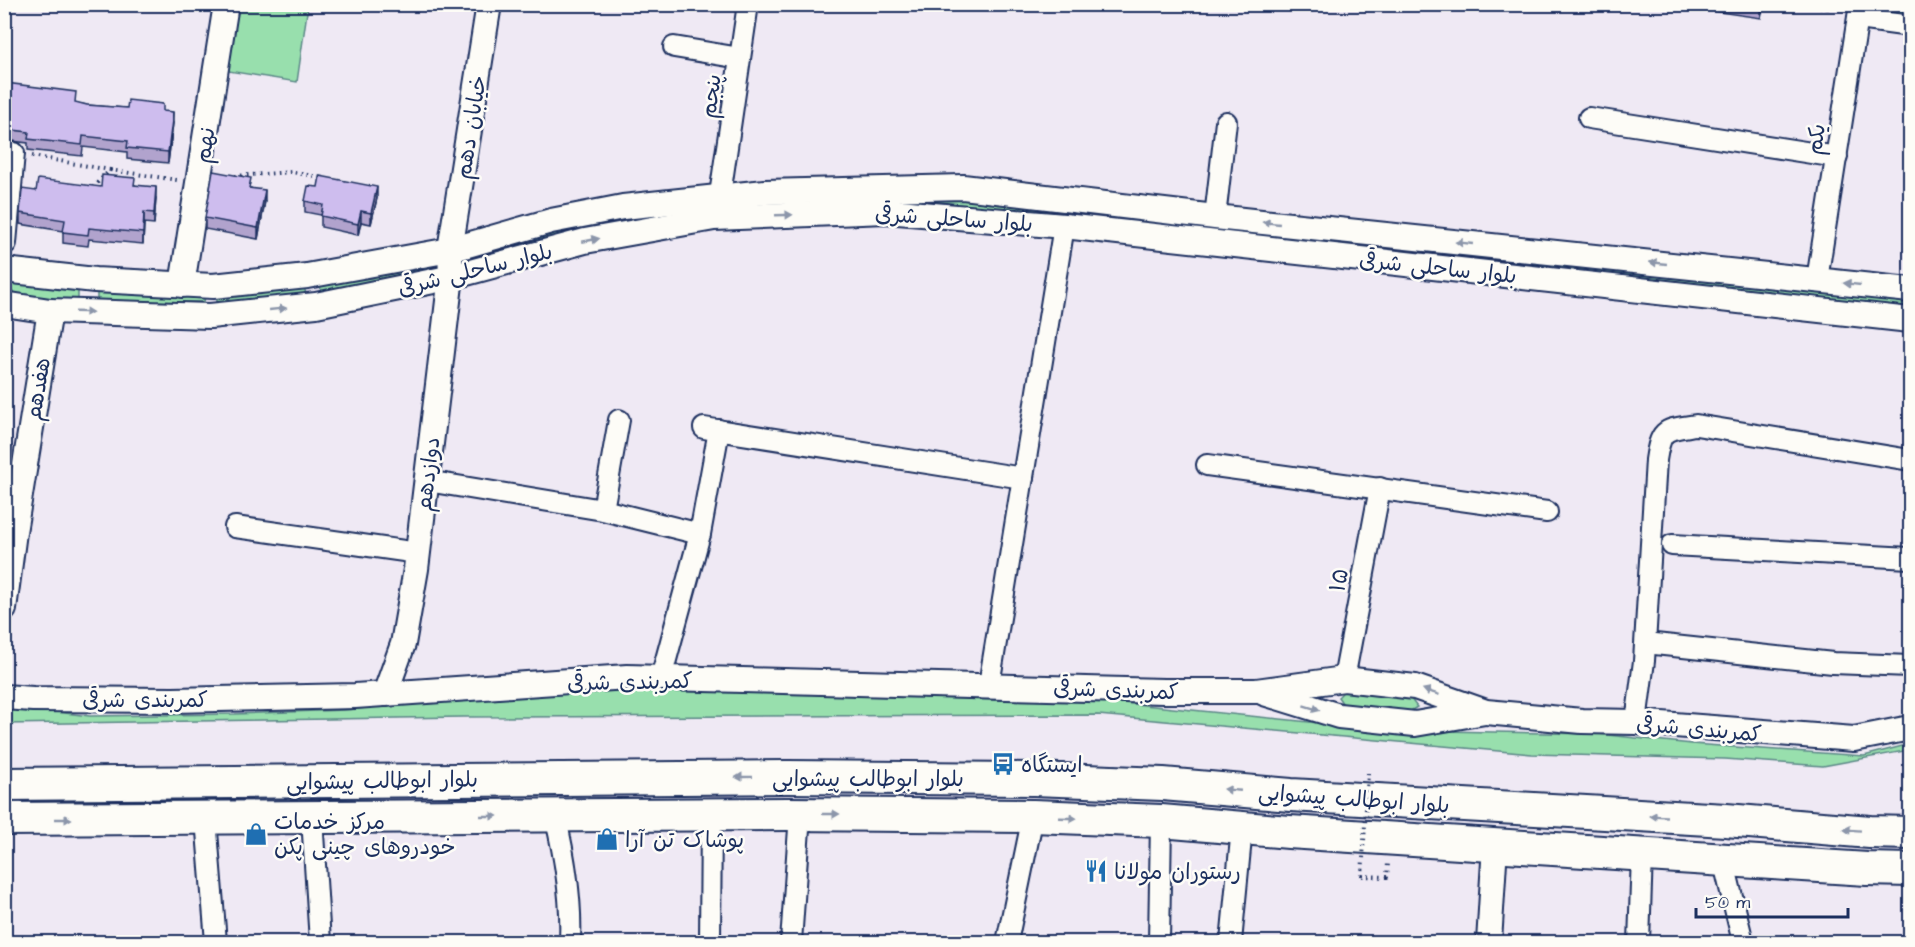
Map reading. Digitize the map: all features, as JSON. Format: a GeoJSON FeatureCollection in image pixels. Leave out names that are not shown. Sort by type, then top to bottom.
{"type":"FeatureCollection","features":[{"type":"Feature","properties":{"kind":"highway","name":"بلوار ابوطالب پیشوایی"},"geometry":{"type":"LineString","coordinates":[[4,784],[776,777],[1034,779],[1163,784],[1291,795],[1911,833]]}},
{"type":"Feature","properties":{"kind":"highway","name":"بلوار ابوطالب پیشوایی"},"geometry":{"type":"LineString","coordinates":[[4,819],[800,814],[1033,816],[1161,821],[1495,845],[1911,870]]}},
{"type":"Feature","properties":{"kind":"street","name":"نهم"},"geometry":{"type":"LineString","coordinates":[[182,285],[226,4]]}},
{"type":"Feature","properties":{"kind":"street","name":"خیابان دهم"},"geometry":{"type":"LineString","coordinates":[[450,250],[489,4]]}},
{"type":"Feature","properties":{"kind":"street","name":"پنجم"},"geometry":{"type":"LineString","coordinates":[[720,195],[748,4]]}},
{"type":"Feature","properties":{"kind":"street"},"geometry":{"type":"LineString","coordinates":[[1859,12],[1911,26]]}},
{"type":"Feature","properties":{"kind":"street","name":"یکم"},"geometry":{"type":"LineString","coordinates":[[1817,280],[1859,12]]}},
{"type":"Feature","properties":{"kind":"street"},"geometry":{"type":"LineString","coordinates":[[674,47],[740,58]]}},
{"type":"Feature","properties":{"kind":"street"},"geometry":{"type":"LineString","coordinates":[[1589,118],[1837,157]]}},
{"type":"Feature","properties":{"kind":"street"},"geometry":{"type":"LineString","coordinates":[[1215,217],[1226,122]]}},
{"type":"Feature","properties":{"kind":"street"},"geometry":{"type":"LineString","coordinates":[[14,153],[5,244],[16,271]]}},
{"type":"Feature","properties":{"kind":"street","name":"بلوار ساحلی شرقی"},"geometry":{"type":"LineString","coordinates":[[16,271],[95,280],[213,286],[307,276],[450,250],[551,221],[622,207],[765,192],[963,187],[1215,217],[1911,290]]}},
{"type":"Feature","properties":{"kind":"street"},"geometry":{"type":"LineString","coordinates":[[989,685],[1067,198]]}},
{"type":"Feature","properties":{"kind":"street","name":"بلوار ساحلی شرقی"},"geometry":{"type":"LineString","coordinates":[[4,304],[50,311],[210,316],[316,305],[451,276],[585,241],[714,218],[886,211],[1064,226],[1911,320]]}},
{"type":"Feature","properties":{"kind":"street","name":"دوازدهم"},"geometry":{"type":"LineString","coordinates":[[385,694],[403,644],[418,553],[451,276],[450,250]]}},
{"type":"Feature","properties":{"kind":"street","name":"هفدهم"},"geometry":{"type":"LineString","coordinates":[[4,609],[9,531],[50,311]]}},
{"type":"Feature","properties":{"kind":"street"},"geometry":{"type":"LineString","coordinates":[[603,510],[619,420]]}},
{"type":"Feature","properties":{"kind":"street"},"geometry":{"type":"LineString","coordinates":[[1636,722],[1644,661],[1656,460],[1659,440],[1663,434],[1674,428],[1696,425],[1911,460]]}},
{"type":"Feature","properties":{"kind":"street"},"geometry":{"type":"LineString","coordinates":[[661,678],[700,534],[711,429],[1023,478]]}},
{"type":"Feature","properties":{"kind":"street"},"geometry":{"type":"LineString","coordinates":[[1207,465],[1546,512]]}},
{"type":"Feature","properties":{"kind":"street"},"geometry":{"type":"LineString","coordinates":[[427,481],[603,510],[700,534]]}},
{"type":"Feature","properties":{"kind":"street","name":"۱۵"},"geometry":{"type":"LineString","coordinates":[[1344,679],[1380,488]]}},
{"type":"Feature","properties":{"kind":"street"},"geometry":{"type":"LineString","coordinates":[[235,527],[418,553]]}},
{"type":"Feature","properties":{"kind":"street"},"geometry":{"type":"LineString","coordinates":[[1672,545],[1911,558]]}},
{"type":"Feature","properties":{"kind":"street"},"geometry":{"type":"LineString","coordinates":[[1655,644],[1833,663],[1911,666]]}},
{"type":"Feature","properties":{"kind":"street","name":"کمربندی شرقی"},"geometry":{"type":"LineString","coordinates":[[4,697],[173,700],[385,694],[627,677],[1164,691],[1256,691],[1344,679],[1415,687],[1486,712],[1582,721],[1636,722],[1854,739],[1911,728]]}},
{"type":"Feature","properties":{"kind":"street","name":"کمربندی شرقی"},"geometry":{"type":"LineString","coordinates":[[1256,691],[1339,716],[1415,724],[1486,712]]}},
{"type":"Feature","properties":{"kind":"street"},"geometry":{"type":"LineString","coordinates":[[791,942],[800,814]]}},
{"type":"Feature","properties":{"kind":"street"},"geometry":{"type":"LineString","coordinates":[[710,942],[711,815]]}},
{"type":"Feature","properties":{"kind":"street"},"geometry":{"type":"LineString","coordinates":[[555,816],[565,856],[571,927],[570,942]]}},
{"type":"Feature","properties":{"kind":"street"},"geometry":{"type":"LineString","coordinates":[[1007,942],[1033,816]]}},
{"type":"Feature","properties":{"kind":"street"},"geometry":{"type":"LineString","coordinates":[[312,818],[320,942]]}},
{"type":"Feature","properties":{"kind":"street"},"geometry":{"type":"LineString","coordinates":[[206,819],[216,942]]}},
{"type":"Feature","properties":{"kind":"street"},"geometry":{"type":"LineString","coordinates":[[1159,942],[1161,821]]}},
{"type":"Feature","properties":{"kind":"street"},"geometry":{"type":"LineString","coordinates":[[1231,942],[1242,828]]}},
{"type":"Feature","properties":{"kind":"street"},"geometry":{"type":"LineString","coordinates":[[1490,942],[1495,845]]}},
{"type":"Feature","properties":{"kind":"street"},"geometry":{"type":"LineString","coordinates":[[1639,942],[1642,854]]}},
{"type":"Feature","properties":{"kind":"street"},"geometry":{"type":"LineString","coordinates":[[1723,859],[1743,942]]}},
{"type":"Feature","properties":{"kind":"path"},"geometry":{"type":"LineString","coordinates":[[14,153],[110,170],[199,180],[292,172],[324,178]]}},
{"type":"Feature","properties":{"kind":"path"},"geometry":{"type":"LineString","coordinates":[[85,194],[110,170]]}},
{"type":"Feature","properties":{"kind":"path"},"geometry":{"type":"LineString","coordinates":[[1368,773],[1362,876],[1387,877]]}},
{"type":"Feature","properties":{"kind":"green space"},"geometry":{"type":"Polygon","coordinates":[[[231,5],[308,5],[297,82],[222,70],[231,5]]]}},
{"type":"Feature","properties":{"kind":"green space"},"geometry":{"type":"Polygon","coordinates":[[[1867,5],[1910,5],[1910,15],[1871,9],[1867,5]]]}},
{"type":"Feature","properties":{"kind":"green space"},"geometry":{"type":"Polygon","coordinates":[[[965,196],[1060,210],[1054,214],[900,204],[466,264],[461,253],[562,229],[649,212],[965,196]]]}},
{"type":"Feature","properties":{"kind":"green space"},"geometry":{"type":"Polygon","coordinates":[[[1075,208],[1910,302],[1910,311],[1075,217],[1075,208]]]}},
{"type":"Feature","properties":{"kind":"green space"},"geometry":{"type":"Polygon","coordinates":[[[430,261],[433,270],[321,293],[320,283],[430,261]]]}},
{"type":"Feature","properties":{"kind":"green space"},"geometry":{"type":"Polygon","coordinates":[[[9,283],[78,290],[78,300],[9,295],[9,283]]]}},
{"type":"Feature","properties":{"kind":"green space"},"geometry":{"type":"Polygon","coordinates":[[[304,287],[306,294],[217,303],[217,294],[304,287]]]}},
{"type":"Feature","properties":{"kind":"green space"},"geometry":{"type":"Polygon","coordinates":[[[97,293],[205,295],[204,302],[97,301],[97,293]]]}},
{"type":"Feature","properties":{"kind":"green space"},"geometry":{"type":"Polygon","coordinates":[[[1346,689],[1407,694],[1417,707],[1407,713],[1347,710],[1338,697],[1346,689]]]}},
{"type":"Feature","properties":{"kind":"green space"},"geometry":{"type":"Polygon","coordinates":[[[624,690],[807,693],[999,700],[1095,700],[1387,730],[1598,734],[1692,744],[1864,756],[1910,744],[1910,750],[1823,766],[1725,759],[1532,754],[1098,715],[463,717],[5,724],[5,706],[90,716],[235,714],[345,710],[454,700],[624,690]]]}},
{"type":"Feature","properties":{"kind":"building"},"geometry":{"type":"Polygon","coordinates":[[[1741,4],[1761,4],[1761,7],[1741,4]]]}},
{"type":"Feature","properties":{"kind":"building"},"geometry":{"type":"Polygon","coordinates":[[[4,77],[6,77],[6,83],[76,92],[75,102],[87,105],[127,108],[128,100],[163,104],[163,111],[173,112],[168,152],[127,148],[128,141],[83,136],[82,145],[28,139],[29,132],[4,129],[4,77]]]}},
{"type":"Feature","properties":{"kind":"building"},"geometry":{"type":"Polygon","coordinates":[[[213,171],[251,178],[249,188],[265,190],[258,228],[205,218],[213,171]]]}},
{"type":"Feature","properties":{"kind":"building"},"geometry":{"type":"Polygon","coordinates":[[[102,175],[135,178],[134,185],[156,187],[154,213],[144,212],[143,233],[89,228],[88,235],[63,232],[65,220],[20,213],[22,189],[36,191],[38,179],[101,187],[102,175]]]}},
{"type":"Feature","properties":{"kind":"building"},"geometry":{"type":"Polygon","coordinates":[[[320,176],[377,187],[371,213],[361,211],[358,224],[321,216],[323,205],[305,201],[308,186],[318,187],[320,176]]]}},
{"type":"Feature","properties":{"kind":"place","name":"ایستگاه"},"geometry":{"type":"Point","coordinates":[1003,764]}},
{"type":"Feature","properties":{"kind":"place","name":"مرکز خدمات خودروهای چینی پکن"},"geometry":{"type":"Point","coordinates":[256,834]}},
{"type":"Feature","properties":{"kind":"place","name":"پوشاک تن آرا"},"geometry":{"type":"Point","coordinates":[607,839]}},
{"type":"Feature","properties":{"kind":"place","name":"رستوران مولانا"},"geometry":{"type":"Point","coordinates":[1096,871]}}]}
